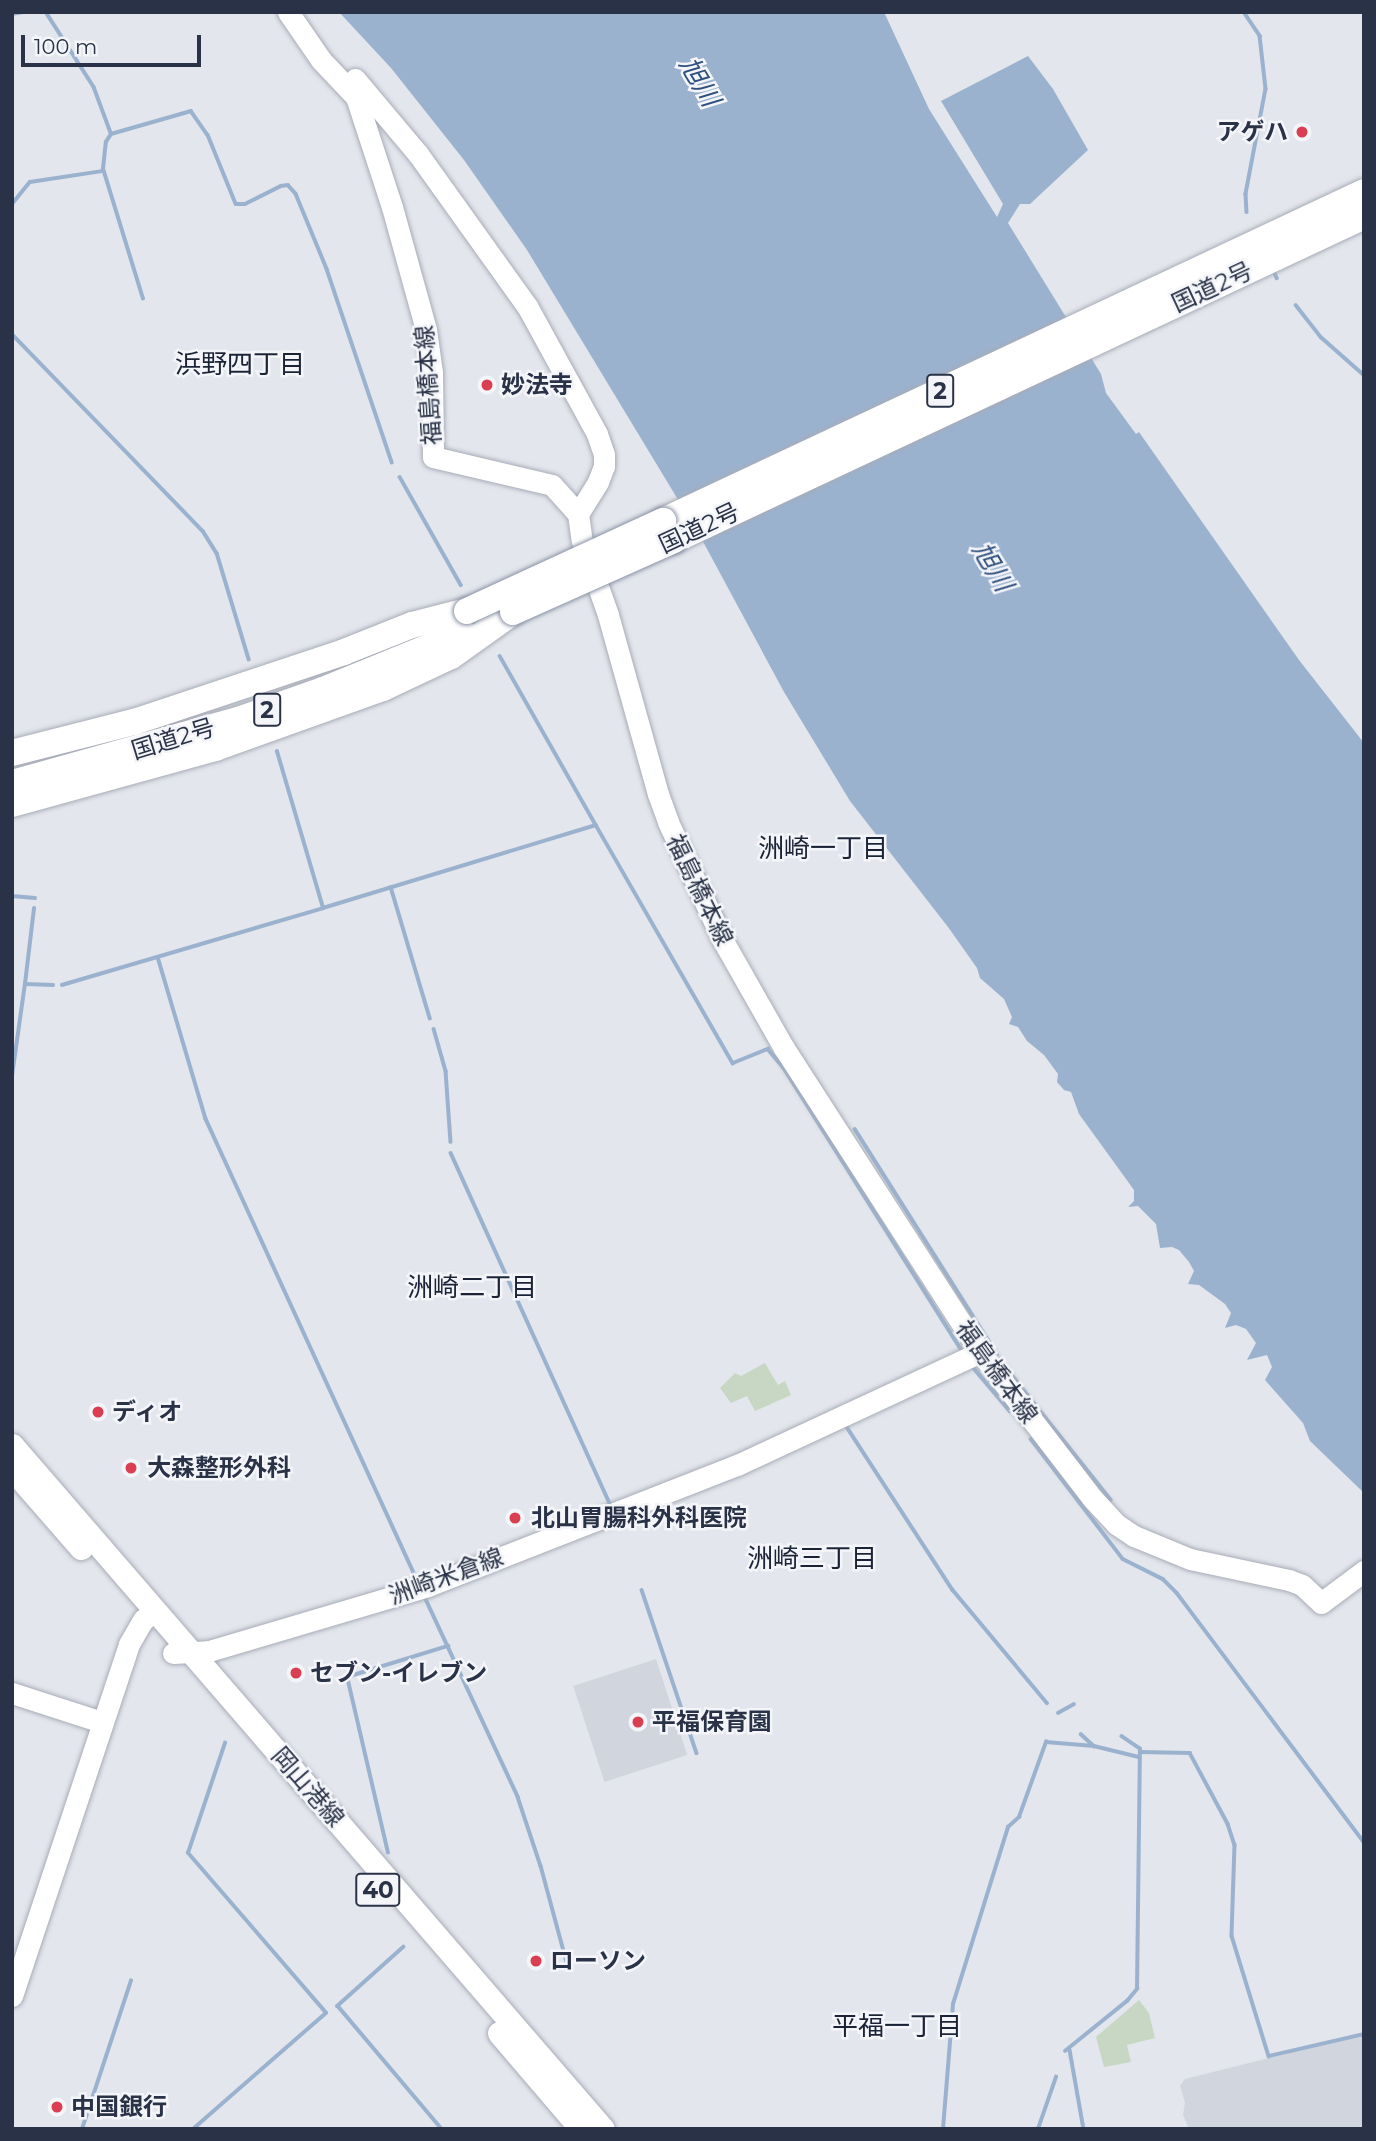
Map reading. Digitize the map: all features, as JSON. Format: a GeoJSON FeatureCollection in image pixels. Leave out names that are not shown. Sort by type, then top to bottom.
{"type":"FeatureCollection","features":[{"type":"Feature","properties":{"kind":"highway","name":"国道2号"},"geometry":{"type":"LineString","coordinates":[[12,768],[236,704],[382,650],[1364,192]]}},
{"type":"Feature","properties":{"kind":"highway","name":"国道2号"},"geometry":{"type":"LineString","coordinates":[[12,783],[241,719],[323,690],[513,612],[1364,216]]}},
{"type":"Feature","properties":{"kind":"highway"},"geometry":{"type":"LineString","coordinates":[[12,752],[99,731],[228,691],[412,625],[467,611]]}},
{"type":"Feature","properties":{"kind":"highway"},"geometry":{"type":"LineString","coordinates":[[12,804],[112,779],[284,725],[383,688],[451,656],[513,612]]}},
{"type":"Feature","properties":{"kind":"main road","name":"福島橋本線"},"geometry":{"type":"LineString","coordinates":[[290,12],[321,60],[356,97],[392,207],[426,330],[432,372],[433,457],[552,485],[578,514],[582,541],[608,615],[643,750],[668,822],[722,939],[784,1048],[980,1352],[1092,1498],[1115,1524],[1135,1536],[1190,1559],[1289,1580],[1302,1585],[1321,1603],[1364,1572]]}},
{"type":"Feature","properties":{"kind":"main road"},"geometry":{"type":"LineString","coordinates":[[290,12],[335,55],[418,154],[527,306],[597,434],[604,454],[598,482],[578,514]]}},
{"type":"Feature","properties":{"kind":"main road","name":"洲崎米倉線"},"geometry":{"type":"LineString","coordinates":[[184,1654],[428,1586],[737,1465],[980,1352]]}},
{"type":"Feature","properties":{"kind":"main road","name":"岡山港線"},"geometry":{"type":"LineString","coordinates":[[12,1446],[149,1615]]}},
{"type":"Feature","properties":{"kind":"main road","name":"岡山港線"},"geometry":{"type":"LineString","coordinates":[[12,1469],[184,1654],[603,2129]]}},
{"type":"Feature","properties":{"kind":"main road"},"geometry":{"type":"LineString","coordinates":[[12,1996],[129,1644],[149,1615]]}},
{"type":"Feature","properties":{"kind":"main road","name":"岡山港線"},"geometry":{"type":"LineString","coordinates":[[184,1654],[581,2129]]}},
{"type":"Feature","properties":{"kind":"main road"},"geometry":{"type":"LineString","coordinates":[[12,1693],[102,1722]]}},
{"type":"Feature","properties":{"kind":"shaded area"},"geometry":{"type":"Polygon","coordinates":[[[656,1659],[687,1755],[604,1782],[573,1686],[656,1659]]]}},
{"type":"Feature","properties":{"kind":"shaded area"},"geometry":{"type":"Polygon","coordinates":[[[1364,2036],[1364,2129],[1189,2129],[1183,2115],[1185,2103],[1180,2086],[1185,2079],[1364,2036]]]}},
{"type":"Feature","properties":{"kind":"green space"},"geometry":{"type":"Polygon","coordinates":[[[765,1363],[778,1385],[785,1381],[791,1395],[755,1411],[747,1396],[731,1403],[720,1388],[735,1373],[741,1376],[765,1363]]]}},
{"type":"Feature","properties":{"kind":"green space"},"geometry":{"type":"Polygon","coordinates":[[[1139,2000],[1149,2013],[1155,2038],[1127,2045],[1131,2062],[1104,2067],[1096,2037],[1139,2000]]]}},
{"type":"Feature","properties":{"kind":"water","name":"旭川"},"geometry":{"type":"Polygon","coordinates":[[[339,12],[884,12],[929,109],[997,217],[1003,204],[941,101],[1028,56],[1053,89],[1088,150],[1030,204],[1020,204],[1008,223],[1101,374],[1106,393],[1136,434],[1139,432],[1299,660],[1364,743],[1364,1493],[1310,1441],[1303,1423],[1265,1380],[1272,1367],[1267,1355],[1247,1360],[1256,1343],[1246,1329],[1236,1325],[1225,1328],[1231,1313],[1225,1304],[1199,1285],[1188,1284],[1194,1271],[1189,1262],[1179,1250],[1172,1247],[1160,1248],[1156,1224],[1138,1206],[1128,1207],[1134,1201],[1134,1190],[1079,1114],[1071,1092],[1064,1090],[1057,1082],[1058,1074],[1044,1055],[1027,1041],[1018,1027],[1009,1024],[1012,1017],[1004,999],[980,978],[977,968],[948,927],[850,801],[784,692],[700,536],[527,250],[464,160],[391,68],[339,12]]]}},
{"type":"Feature","properties":{"kind":"waterway"},"geometry":{"type":"LineString","coordinates":[[12,14],[23,12]]}},
{"type":"Feature","properties":{"kind":"waterway"},"geometry":{"type":"LineString","coordinates":[[46,12],[94,87],[111,133]]}},
{"type":"Feature","properties":{"kind":"waterway"},"geometry":{"type":"LineString","coordinates":[[1244,12],[1260,36],[1266,89],[1246,194],[1247,212]]}},
{"type":"Feature","properties":{"kind":"waterway"},"geometry":{"type":"LineString","coordinates":[[143,299],[103,169],[106,142],[111,134],[191,111],[208,135],[236,204],[245,204],[281,186],[288,185],[296,194],[327,269],[392,462]]}},
{"type":"Feature","properties":{"kind":"waterway"},"geometry":{"type":"LineString","coordinates":[[12,204],[30,182],[103,171]]}},
{"type":"Feature","properties":{"kind":"waterway"},"geometry":{"type":"LineString","coordinates":[[1273,269],[1277,278]]}},
{"type":"Feature","properties":{"kind":"waterway"},"geometry":{"type":"LineString","coordinates":[[1296,305],[1321,337],[1364,375]]}},
{"type":"Feature","properties":{"kind":"waterway"},"geometry":{"type":"LineString","coordinates":[[12,334],[203,531],[217,553],[249,659]]}},
{"type":"Feature","properties":{"kind":"waterway"},"geometry":{"type":"LineString","coordinates":[[400,477],[461,585]]}},
{"type":"Feature","properties":{"kind":"waterway"},"geometry":{"type":"LineString","coordinates":[[500,656],[596,825]]}},
{"type":"Feature","properties":{"kind":"waterway"},"geometry":{"type":"LineString","coordinates":[[62,985],[323,908],[277,752]]}},
{"type":"Feature","properties":{"kind":"waterway"},"geometry":{"type":"LineString","coordinates":[[323,908],[596,825],[733,1063],[768,1049],[784,1068],[962,1351]]}},
{"type":"Feature","properties":{"kind":"waterway"},"geometry":{"type":"LineString","coordinates":[[391,887],[430,1018]]}},
{"type":"Feature","properties":{"kind":"waterway"},"geometry":{"type":"LineString","coordinates":[[12,896],[35,898]]}},
{"type":"Feature","properties":{"kind":"waterway"},"geometry":{"type":"LineString","coordinates":[[25,984],[34,909]]}},
{"type":"Feature","properties":{"kind":"waterway"},"geometry":{"type":"LineString","coordinates":[[158,957],[206,1119],[415,1575]]}},
{"type":"Feature","properties":{"kind":"waterway"},"geometry":{"type":"LineString","coordinates":[[12,1076],[25,984],[53,985]]}},
{"type":"Feature","properties":{"kind":"waterway"},"geometry":{"type":"LineString","coordinates":[[434,1029],[446,1071],[451,1142]]}},
{"type":"Feature","properties":{"kind":"waterway"},"geometry":{"type":"LineString","coordinates":[[855,1129],[997,1354]]}},
{"type":"Feature","properties":{"kind":"waterway"},"geometry":{"type":"LineString","coordinates":[[451,1153],[611,1505]]}},
{"type":"Feature","properties":{"kind":"waterway"},"geometry":{"type":"LineString","coordinates":[[1004,1365],[1111,1500]]}},
{"type":"Feature","properties":{"kind":"waterway"},"geometry":{"type":"LineString","coordinates":[[972,1366],[1010,1411]]}},
{"type":"Feature","properties":{"kind":"waterway"},"geometry":{"type":"LineString","coordinates":[[845,1424],[953,1590],[1047,1703]]}},
{"type":"Feature","properties":{"kind":"waterway"},"geometry":{"type":"LineString","coordinates":[[1031,1439],[1123,1559],[1163,1579],[1177,1593],[1364,1842]]}},
{"type":"Feature","properties":{"kind":"waterway"},"geometry":{"type":"LineString","coordinates":[[642,1590],[697,1753]]}},
{"type":"Feature","properties":{"kind":"waterway"},"geometry":{"type":"LineString","coordinates":[[424,1595],[518,1797],[541,1866],[568,1966]]}},
{"type":"Feature","properties":{"kind":"waterway"},"geometry":{"type":"LineString","coordinates":[[388,1853],[347,1677],[448,1646]]}},
{"type":"Feature","properties":{"kind":"waterway"},"geometry":{"type":"LineString","coordinates":[[1058,1713],[1074,1704]]}},
{"type":"Feature","properties":{"kind":"waterway"},"geometry":{"type":"LineString","coordinates":[[1081,1734],[1094,1746],[1139,1757]]}},
{"type":"Feature","properties":{"kind":"waterway"},"geometry":{"type":"LineString","coordinates":[[1065,2051],[1127,2001],[1137,1989],[1140,1749],[1122,1737]]}},
{"type":"Feature","properties":{"kind":"waterway"},"geometry":{"type":"LineString","coordinates":[[943,2129],[953,2004],[1008,1827],[1019,1817],[1046,1742],[1094,1746]]}},
{"type":"Feature","properties":{"kind":"waterway"},"geometry":{"type":"LineString","coordinates":[[193,2129],[326,2013],[188,1853],[225,1743]]}},
{"type":"Feature","properties":{"kind":"waterway"},"geometry":{"type":"LineString","coordinates":[[1140,1752],[1190,1753],[1228,1824],[1235,1845],[1232,1936],[1269,2056],[1364,2034]]}},
{"type":"Feature","properties":{"kind":"waterway"},"geometry":{"type":"LineString","coordinates":[[404,1947],[338,2006],[442,2129]]}},
{"type":"Feature","properties":{"kind":"waterway"},"geometry":{"type":"LineString","coordinates":[[82,2129],[131,1981]]}},
{"type":"Feature","properties":{"kind":"waterway"},"geometry":{"type":"LineString","coordinates":[[1070,2050],[1084,2129]]}},
{"type":"Feature","properties":{"kind":"waterway"},"geometry":{"type":"LineString","coordinates":[[1038,2129],[1056,2077]]}},
{"type":"Feature","properties":{"kind":"place","name":"アゲハ"},"geometry":{"type":"Point","coordinates":[1302,132]}},
{"type":"Feature","properties":{"kind":"place","name":"妙法寺"},"geometry":{"type":"Point","coordinates":[487,385]}},
{"type":"Feature","properties":{"kind":"place","name":"ディオ"},"geometry":{"type":"Point","coordinates":[98,1412]}},
{"type":"Feature","properties":{"kind":"place","name":"大森整形外科"},"geometry":{"type":"Point","coordinates":[131,1468]}},
{"type":"Feature","properties":{"kind":"place","name":"北山胃腸科外科医院"},"geometry":{"type":"Point","coordinates":[515,1518]}},
{"type":"Feature","properties":{"kind":"place","name":"セブン-イレブン"},"geometry":{"type":"Point","coordinates":[296,1673]}},
{"type":"Feature","properties":{"kind":"place","name":"平福保育園"},"geometry":{"type":"Point","coordinates":[638,1722]}},
{"type":"Feature","properties":{"kind":"place","name":"ローソン"},"geometry":{"type":"Point","coordinates":[536,1961]}},
{"type":"Feature","properties":{"kind":"place","name":"中国銀行"},"geometry":{"type":"Point","coordinates":[57,2107]}},
{"type":"Feature","properties":{"kind":"district","name":"浜野四丁目"},"geometry":{"type":"Point","coordinates":[240,365]}},
{"type":"Feature","properties":{"kind":"district","name":"洲崎一丁目"},"geometry":{"type":"Point","coordinates":[823,849]}},
{"type":"Feature","properties":{"kind":"district","name":"洲崎二丁目"},"geometry":{"type":"Point","coordinates":[472,1288]}},
{"type":"Feature","properties":{"kind":"district","name":"洲崎三丁目"},"geometry":{"type":"Point","coordinates":[812,1559]}},
{"type":"Feature","properties":{"kind":"district","name":"平福一丁目"},"geometry":{"type":"Point","coordinates":[897,2027]}}]}
